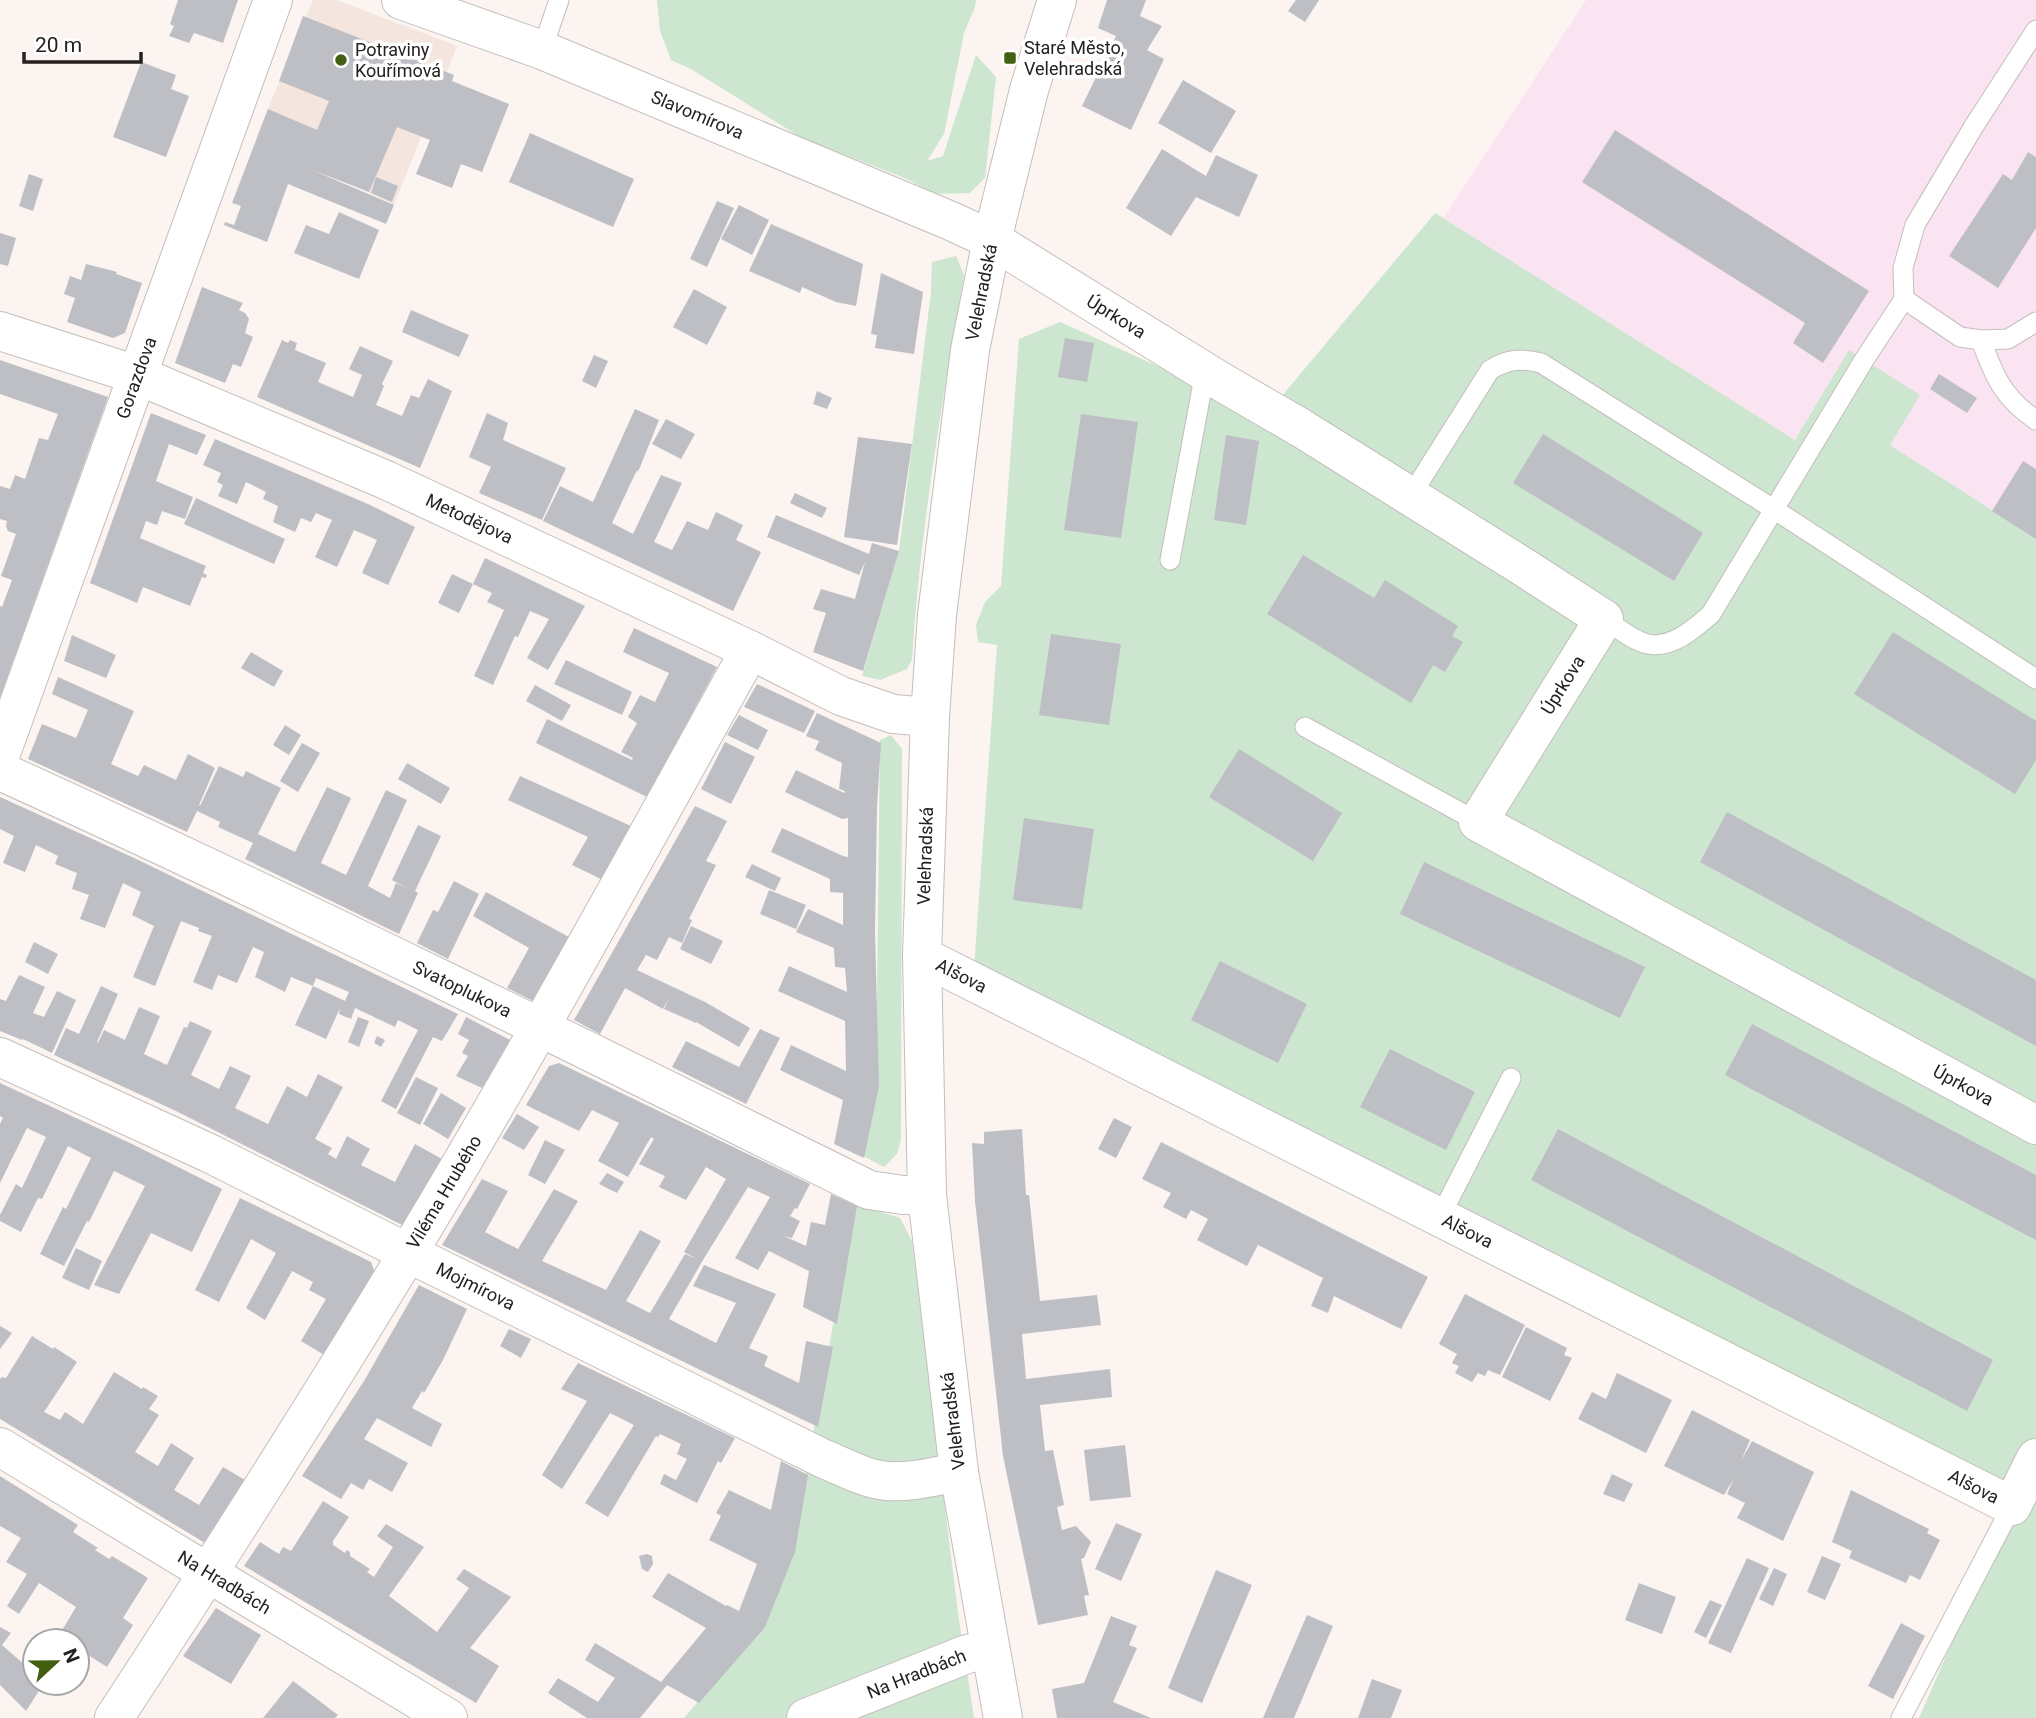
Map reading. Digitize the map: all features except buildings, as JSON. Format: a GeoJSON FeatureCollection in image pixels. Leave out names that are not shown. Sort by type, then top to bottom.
{"type":"FeatureCollection","features":[{"type":"Feature","properties":{"kind":"street","name":"Gorazdova"},"geometry":{"type":"LineString","coordinates":[[0,756],[273,0]]}},
{"type":"Feature","properties":{"kind":"street","name":"Slavomírova"},"geometry":{"type":"LineString","coordinates":[[401,0],[542,50],[939,215],[992,240]]}},
{"type":"Feature","properties":{"kind":"street","name":"Velehradská"},"geometry":{"type":"LineString","coordinates":[[1003,1718],[959,1472],[927,1195],[922,956],[930,717],[937,615],[970,350],[992,240],[1029,90],[1057,0]]}},
{"type":"Feature","properties":{"kind":"street","name":"Úprkova"},"geometry":{"type":"LineString","coordinates":[[992,240],[1301,428],[1604,619],[1478,822],[2036,1125]]}},
{"type":"Feature","properties":{"kind":"street","name":"Metodějova"},"geometry":{"type":"LineString","coordinates":[[0,331],[137,375],[386,480],[750,650],[841,696],[893,714],[930,717]]}},
{"type":"Feature","properties":{"kind":"street","name":"Viléma Hrubého"},"geometry":{"type":"LineString","coordinates":[[114,1718],[208,1574],[408,1254],[541,1027],[750,650]]}},
{"type":"Feature","properties":{"kind":"street","name":"Svatoplukova"},"geometry":{"type":"LineString","coordinates":[[0,771],[177,852],[541,1027],[869,1190],[902,1195],[927,1195]]}},
{"type":"Feature","properties":{"kind":"street","name":"Alšova"},"geometry":{"type":"LineString","coordinates":[[922,956],[2012,1506]]}},
{"type":"Feature","properties":{"kind":"street","name":"Mojmírova"},"geometry":{"type":"LineString","coordinates":[[0,1056],[211,1154],[824,1459],[868,1477],[887,1481],[959,1472]]}},
{"type":"Feature","properties":{"kind":"street","name":"Na Hradbách"},"geometry":{"type":"LineString","coordinates":[[0,1447],[448,1718]]}},
{"type":"Feature","properties":{"kind":"street"},"geometry":{"type":"LineString","coordinates":[[2012,1506],[2036,1458]]}},
{"type":"Feature","properties":{"kind":"street","name":"Na Hradbách"},"geometry":{"type":"LineString","coordinates":[[806,1718],[967,1654],[990,1649]]}},
{"type":"Feature","properties":{"kind":"lane"},"geometry":{"type":"LineString","coordinates":[[542,50],[559,0]]}},
{"type":"Feature","properties":{"kind":"lane"},"geometry":{"type":"LineString","coordinates":[[1604,619],[1648,644],[1663,643],[1691,631],[1711,614],[1864,360],[1904,299],[1903,268],[1915,225],[2036,30]]}},
{"type":"Feature","properties":{"kind":"lane"},"geometry":{"type":"LineString","coordinates":[[1904,299],[1959,337],[1981,340],[2008,339],[2036,322]]}},
{"type":"Feature","properties":{"kind":"lane"},"geometry":{"type":"LineString","coordinates":[[1981,340],[1994,376],[2018,408],[2036,420]]}},
{"type":"Feature","properties":{"kind":"lane"},"geometry":{"type":"LineString","coordinates":[[1410,496],[1490,370],[1500,364],[1526,359],[1541,363],[1776,510],[2036,679]]}},
{"type":"Feature","properties":{"kind":"lane"},"geometry":{"type":"LineString","coordinates":[[1170,560],[1205,372]]}},
{"type":"Feature","properties":{"kind":"lane"},"geometry":{"type":"LineString","coordinates":[[1305,727],[1478,822]]}},
{"type":"Feature","properties":{"kind":"lane"},"geometry":{"type":"LineString","coordinates":[[1440,1217],[1511,1078]]}},
{"type":"Feature","properties":{"kind":"lane"},"geometry":{"type":"LineString","coordinates":[[1900,1718],[2012,1506]]}},
{"type":"Feature","properties":{"kind":"shaded area"},"geometry":{"type":"Polygon","coordinates":[[[313,0],[337,0],[457,46],[394,205],[256,138],[313,0]]]}},
{"type":"Feature","properties":{"kind":"shaded area"},"geometry":{"type":"Polygon","coordinates":[[[1586,0],[2036,0],[2036,538],[1890,445],[1850,351],[1795,440],[1443,219],[1586,0]]]}},
{"type":"Feature","properties":{"kind":"green space"},"geometry":{"type":"Polygon","coordinates":[[[657,0],[976,0],[964,33],[944,134],[927,161],[943,156],[976,55],[996,77],[985,178],[970,193],[935,194],[907,179],[802,138],[691,69],[671,60],[660,31],[657,0]]]}},
{"type":"Feature","properties":{"kind":"green space"},"geometry":{"type":"Polygon","coordinates":[[[1435,213],[1795,440],[1849,350],[1920,395],[1890,445],[2036,538],[2036,1718],[1919,1718],[2011,1507],[973,982],[997,645],[978,642],[976,625],[985,602],[1001,586],[1019,339],[1060,322],[1266,415],[1435,213]]]}},
{"type":"Feature","properties":{"kind":"green space"},"geometry":{"type":"Polygon","coordinates":[[[956,256],[964,275],[926,515],[912,660],[907,669],[880,680],[862,676],[899,551],[931,292],[932,262],[956,256]]]}},
{"type":"Feature","properties":{"kind":"green space"},"geometry":{"type":"Polygon","coordinates":[[[891,735],[902,749],[901,1140],[897,1154],[884,1167],[861,1155],[876,1083],[880,740],[891,735]]]}},
{"type":"Feature","properties":{"kind":"green space"},"geometry":{"type":"Polygon","coordinates":[[[855,1204],[900,1218],[912,1241],[958,1613],[974,1718],[684,1718],[763,1624],[792,1550],[855,1204]]]}},
{"type":"Feature","properties":{"kind":"place","name":"Staré Město, Velehradská"},"geometry":{"type":"Point","coordinates":[1010,58]}},
{"type":"Feature","properties":{"kind":"place","name":"Potraviny Kouřímová"},"geometry":{"type":"Point","coordinates":[341,60]}}]}
